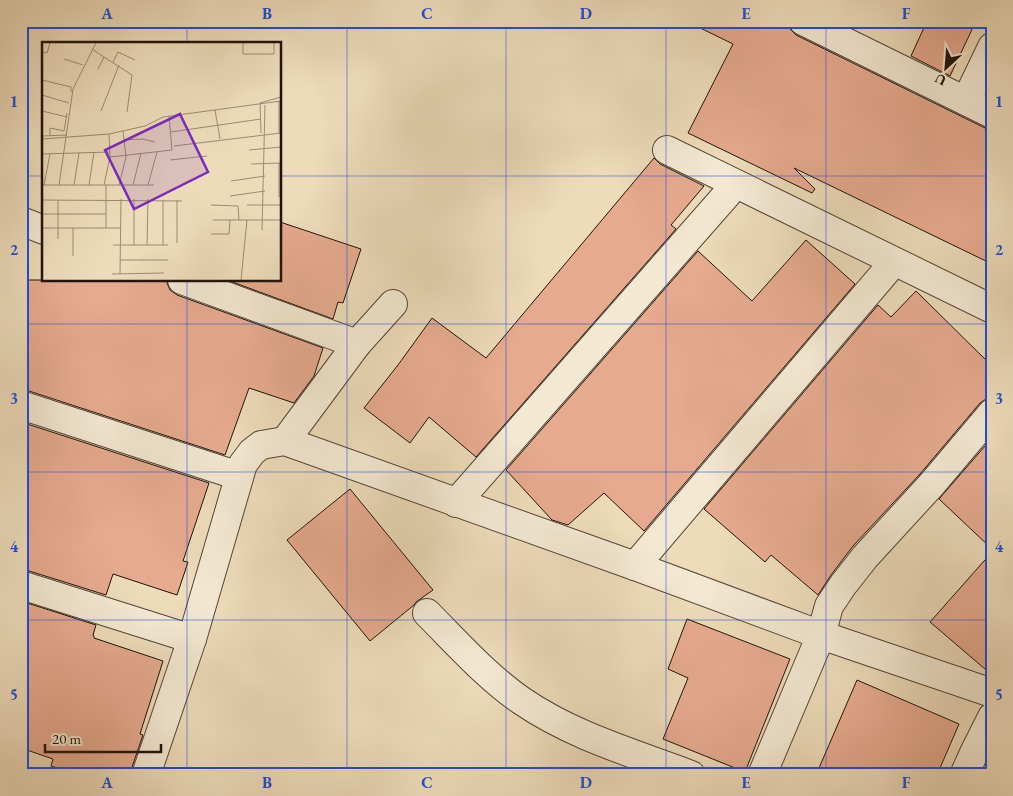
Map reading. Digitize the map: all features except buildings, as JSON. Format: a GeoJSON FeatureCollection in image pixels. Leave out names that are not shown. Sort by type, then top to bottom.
{"type":"FeatureCollection","features":[{"type":"Feature","properties":{"kind":"street"},"geometry":{"type":"LineString","coordinates":[[806,22],[992,114]]}},
{"type":"Feature","properties":{"kind":"street"},"geometry":{"type":"LineString","coordinates":[[966,101],[992,47]]}},
{"type":"Feature","properties":{"kind":"street"},"geometry":{"type":"LineString","coordinates":[[667,150],[992,309]]}},
{"type":"Feature","properties":{"kind":"street"},"geometry":{"type":"LineString","coordinates":[[456,503],[736,184]]}},
{"type":"Feature","properties":{"kind":"street"},"geometry":{"type":"LineString","coordinates":[[21,221],[42,229]]}},
{"type":"Feature","properties":{"kind":"street"},"geometry":{"type":"LineString","coordinates":[[635,566],[894,262]]}},
{"type":"Feature","properties":{"kind":"street"},"geometry":{"type":"LineString","coordinates":[[185,281],[357,344]]}},
{"type":"Feature","properties":{"kind":"street"},"geometry":{"type":"LineString","coordinates":[[285,441],[357,344],[393,304]]}},
{"type":"Feature","properties":{"kind":"street"},"geometry":{"type":"LineString","coordinates":[[21,406],[239,476]]}},
{"type":"Feature","properties":{"kind":"street"},"geometry":{"type":"LineString","coordinates":[[762,775],[821,635],[829,606],[865,557],[932,484],[992,413]]}},
{"type":"Feature","properties":{"kind":"street"},"geometry":{"type":"LineString","coordinates":[[146,775],[192,639],[243,464],[252,452],[261,445],[285,441],[635,566],[821,635],[992,693]]}},
{"type":"Feature","properties":{"kind":"street"},"geometry":{"type":"LineString","coordinates":[[21,585],[192,639]]}},
{"type":"Feature","properties":{"kind":"street"},"geometry":{"type":"LineString","coordinates":[[426,613],[498,683],[545,716],[588,737],[690,775]]}},
{"type":"Feature","properties":{"kind":"street"},"geometry":{"type":"LineString","coordinates":[[976,763],[992,717]]}}]}
